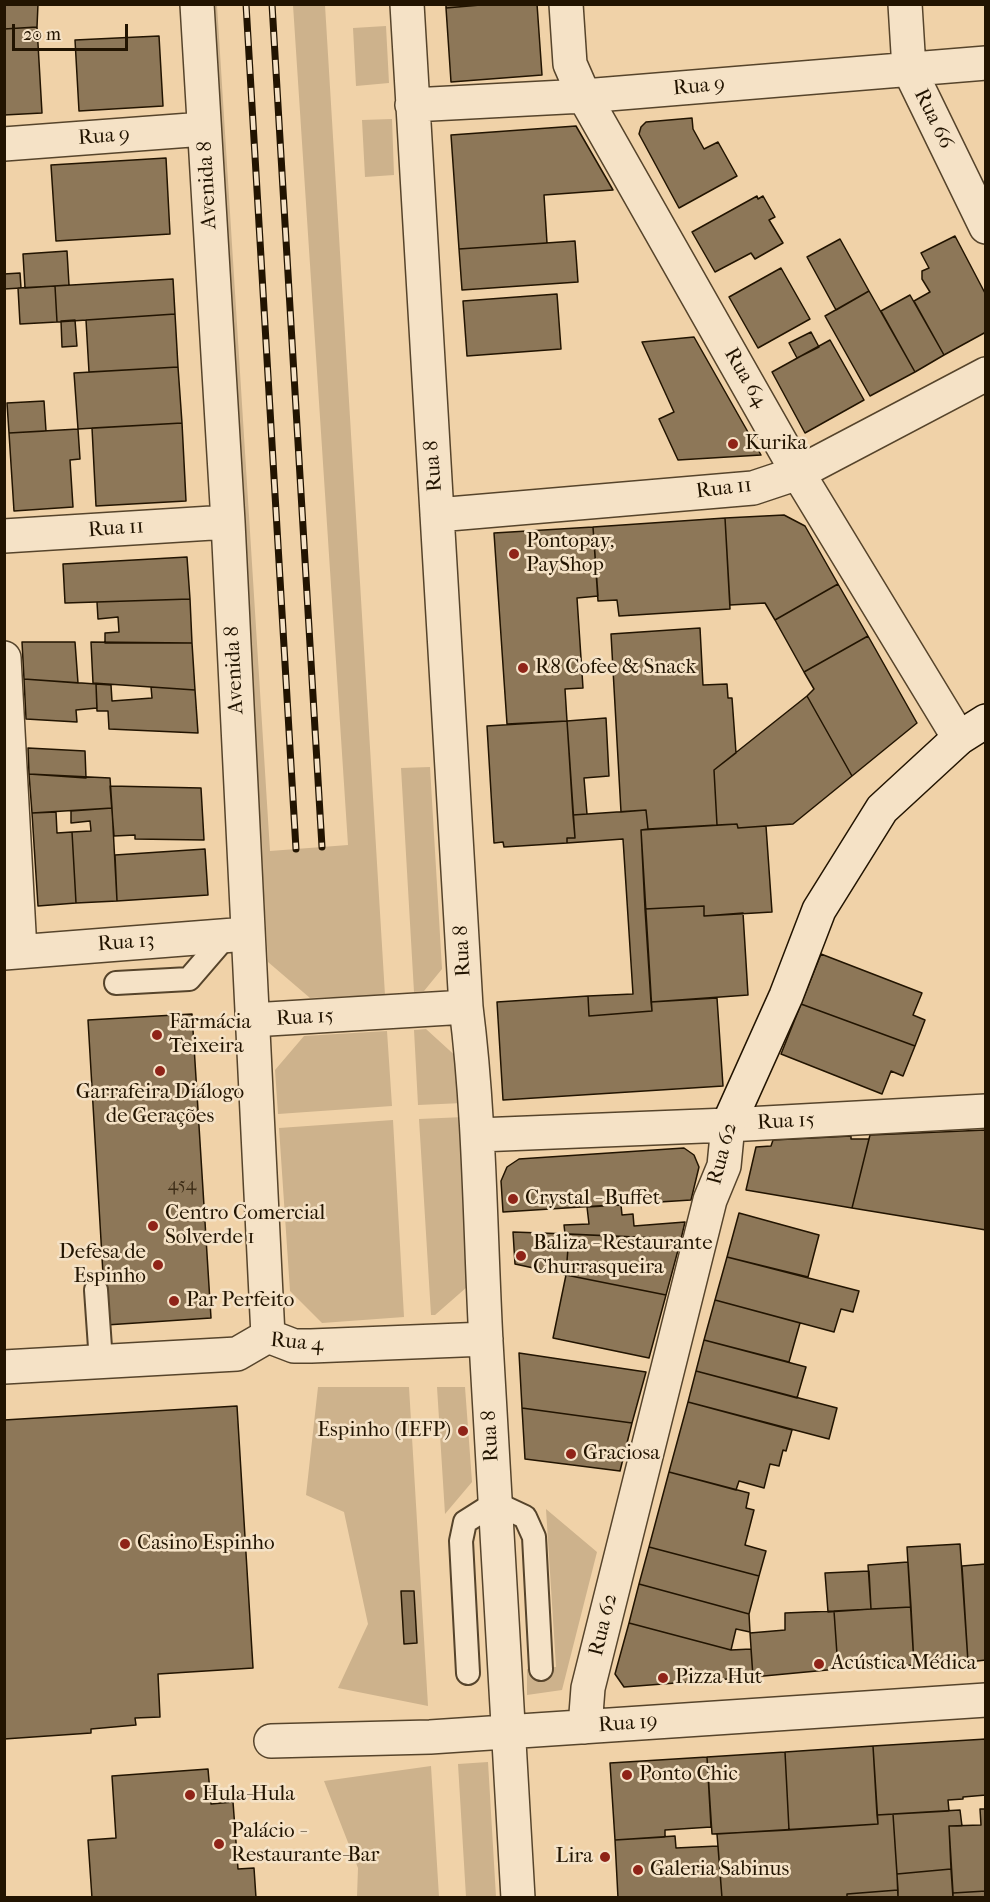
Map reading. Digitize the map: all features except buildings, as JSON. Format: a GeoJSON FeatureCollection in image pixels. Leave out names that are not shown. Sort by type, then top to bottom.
{"type":"FeatureCollection","features":[{"type":"Feature","properties":{"kind":"street","name":"Avenida 8"},"geometry":{"type":"LineString","coordinates":[[196,4],[228,522],[236,935],[252,1020],[268,1336]]}},
{"type":"Feature","properties":{"kind":"street","name":"Rua 8"},"geometry":{"type":"LineString","coordinates":[[406,4],[466,1007],[473,1060],[478,1135],[486,1339],[518,1898]]}},
{"type":"Feature","properties":{"kind":"street","name":"Rua 64"},"geometry":{"type":"LineString","coordinates":[[566,4],[570,64],[584,96],[798,473],[972,730]]}},
{"type":"Feature","properties":{"kind":"street","name":"Rua 66"},"geometry":{"type":"LineString","coordinates":[[905,4],[909,69],[986,227]]}},
{"type":"Feature","properties":{"kind":"street","name":"Rua 9"},"geometry":{"type":"LineString","coordinates":[[412,105],[584,96],[986,63]]}},
{"type":"Feature","properties":{"kind":"street","name":"Rua 9"},"geometry":{"type":"LineString","coordinates":[[4,144],[204,129]]}},
{"type":"Feature","properties":{"kind":"street","name":"Rua 11"},"geometry":{"type":"LineString","coordinates":[[437,515],[753,488],[798,473],[986,374]]}},
{"type":"Feature","properties":{"kind":"street","name":"Rua 11"},"geometry":{"type":"LineString","coordinates":[[4,536],[228,522]]}},
{"type":"Feature","properties":{"kind":"street"},"geometry":{"type":"LineString","coordinates":[[4,658],[10,945]]}},
{"type":"Feature","properties":{"kind":"street","name":"Rua 62"},"geometry":{"type":"LineString","coordinates":[[585,1727],[588,1688],[710,1200],[724,1166],[728,1125],[786,996],[819,910],[882,808],[972,730]]}},
{"type":"Feature","properties":{"kind":"street"},"geometry":{"type":"LineString","coordinates":[[4,876],[10,876],[13,929],[10,945]]}},
{"type":"Feature","properties":{"kind":"street","name":"Rua 13"},"geometry":{"type":"LineString","coordinates":[[10,945],[236,935]]}},
{"type":"Feature","properties":{"kind":"street","name":"Rua 15"},"geometry":{"type":"LineString","coordinates":[[252,1020],[466,1007]]}},
{"type":"Feature","properties":{"kind":"street","name":"Rua 15"},"geometry":{"type":"LineString","coordinates":[[478,1135],[728,1125],[986,1111]]}},
{"type":"Feature","properties":{"kind":"street","name":"Rua 4"},"geometry":{"type":"LineString","coordinates":[[4,1367],[237,1354],[268,1336],[294,1346],[486,1339]]}},
{"type":"Feature","properties":{"kind":"street","name":"Rua 19"},"geometry":{"type":"LineString","coordinates":[[271,1741],[508,1732],[986,1700]]}},
{"type":"Feature","properties":{"kind":"lane"},"geometry":{"type":"LineString","coordinates":[[116,983],[189,979],[236,935]]}},
{"type":"Feature","properties":{"kind":"lane"},"geometry":{"type":"LineString","coordinates":[[96,1290],[101,1362]]}},
{"type":"Feature","properties":{"kind":"lane"},"geometry":{"type":"LineString","coordinates":[[468,1673],[461,1541],[465,1522],[495,1503],[525,1517],[534,1537],[541,1669]]}},
{"type":"Feature","properties":{"kind":"shaded area"},"geometry":{"type":"Polygon","coordinates":[[[211,5],[217,5],[270,851],[348,845],[293,5],[325,5],[385,995],[310,998],[268,962],[211,5]]]}},
{"type":"Feature","properties":{"kind":"shaded area"},"geometry":{"type":"Polygon","coordinates":[[[386,26],[389,83],[356,86],[353,28],[386,26]]]}},
{"type":"Feature","properties":{"kind":"shaded area"},"geometry":{"type":"Polygon","coordinates":[[[392,119],[394,175],[365,177],[362,120],[392,119]]]}},
{"type":"Feature","properties":{"kind":"shaded area"},"geometry":{"type":"Polygon","coordinates":[[[430,767],[442,969],[424,991],[414,992],[401,768],[430,767]]]}},
{"type":"Feature","properties":{"kind":"shaded area"},"geometry":{"type":"Polygon","coordinates":[[[426,1029],[460,1060],[463,1103],[418,1105],[414,1030],[426,1029]]]}},
{"type":"Feature","properties":{"kind":"shaded area"},"geometry":{"type":"Polygon","coordinates":[[[387,1031],[392,1106],[278,1114],[275,1070],[304,1036],[387,1031]]]}},
{"type":"Feature","properties":{"kind":"shaded area"},"geometry":{"type":"Polygon","coordinates":[[[464,1117],[475,1280],[435,1315],[431,1315],[419,1119],[464,1117]]]}},
{"type":"Feature","properties":{"kind":"shaded area"},"geometry":{"type":"Polygon","coordinates":[[[393,1120],[404,1317],[322,1323],[290,1291],[279,1128],[393,1120]]]}},
{"type":"Feature","properties":{"kind":"shaded area"},"geometry":{"type":"Polygon","coordinates":[[[318,1387],[409,1387],[428,1706],[338,1688],[368,1624],[344,1512],[306,1495],[318,1387]]]}},
{"type":"Feature","properties":{"kind":"shaded area"},"geometry":{"type":"Polygon","coordinates":[[[437,1387],[465,1387],[472,1482],[445,1514],[437,1387]]]}},
{"type":"Feature","properties":{"kind":"shaded area"},"geometry":{"type":"Polygon","coordinates":[[[546,1509],[597,1552],[562,1690],[527,1695],[527,1669],[556,1667],[546,1509]]]}},
{"type":"Feature","properties":{"kind":"shaded area"},"geometry":{"type":"Polygon","coordinates":[[[488,1762],[496,1897],[466,1897],[458,1764],[488,1762]]]}},
{"type":"Feature","properties":{"kind":"shaded area"},"geometry":{"type":"Polygon","coordinates":[[[431,1766],[439,1897],[357,1897],[358,1868],[324,1781],[431,1766]]]}},
{"type":"Feature","properties":{"kind":"railway"},"geometry":{"type":"LineString","coordinates":[[246,4],[296,849]]}},
{"type":"Feature","properties":{"kind":"railway"},"geometry":{"type":"LineString","coordinates":[[272,4],[322,847]]}},
{"type":"Feature","properties":{"kind":"place","name":"Kurika"},"geometry":{"type":"Point","coordinates":[733,444]}},
{"type":"Feature","properties":{"kind":"place","name":"Pontopay, PayShop"},"geometry":{"type":"Point","coordinates":[514,554]}},
{"type":"Feature","properties":{"kind":"place","name":"R8 Cofee & Snack"},"geometry":{"type":"Point","coordinates":[523,668]}},
{"type":"Feature","properties":{"kind":"place","name":"Farmácia Teixeira"},"geometry":{"type":"Point","coordinates":[157,1035]}},
{"type":"Feature","properties":{"kind":"place","name":"Garrafeira Diálogo de Gerações"},"geometry":{"type":"Point","coordinates":[160,1071]}},
{"type":"Feature","properties":{"kind":"place","name":"Crystal - Buffet"},"geometry":{"type":"Point","coordinates":[513,1199]}},
{"type":"Feature","properties":{"kind":"place","name":"Centro Comercial Solverde 1"},"geometry":{"type":"Point","coordinates":[153,1226]}},
{"type":"Feature","properties":{"kind":"place","name":"Baliza - Restaurante Churrasqueira"},"geometry":{"type":"Point","coordinates":[521,1256]}},
{"type":"Feature","properties":{"kind":"place","name":"Defesa de Espinho"},"geometry":{"type":"Point","coordinates":[158,1265]}},
{"type":"Feature","properties":{"kind":"place","name":"Par Perfeito"},"geometry":{"type":"Point","coordinates":[174,1301]}},
{"type":"Feature","properties":{"kind":"place","name":"Espinho (IEFP)"},"geometry":{"type":"Point","coordinates":[463,1431]}},
{"type":"Feature","properties":{"kind":"place","name":"Graciosa"},"geometry":{"type":"Point","coordinates":[571,1454]}},
{"type":"Feature","properties":{"kind":"place","name":"Casino Espinho"},"geometry":{"type":"Point","coordinates":[125,1544]}},
{"type":"Feature","properties":{"kind":"place","name":"Acústica Médica"},"geometry":{"type":"Point","coordinates":[819,1664]}},
{"type":"Feature","properties":{"kind":"place","name":"Pizza Hut"},"geometry":{"type":"Point","coordinates":[663,1678]}},
{"type":"Feature","properties":{"kind":"place","name":"Ponto Chic"},"geometry":{"type":"Point","coordinates":[627,1775]}},
{"type":"Feature","properties":{"kind":"place","name":"Hula-Hula"},"geometry":{"type":"Point","coordinates":[190,1795]}},
{"type":"Feature","properties":{"kind":"place","name":"Palácio - Restaurante-Bar"},"geometry":{"type":"Point","coordinates":[219,1844]}},
{"type":"Feature","properties":{"kind":"place","name":"Lira"},"geometry":{"type":"Point","coordinates":[605,1857]}},
{"type":"Feature","properties":{"kind":"place","name":"Galeria Sabinus"},"geometry":{"type":"Point","coordinates":[638,1870]}}]}
